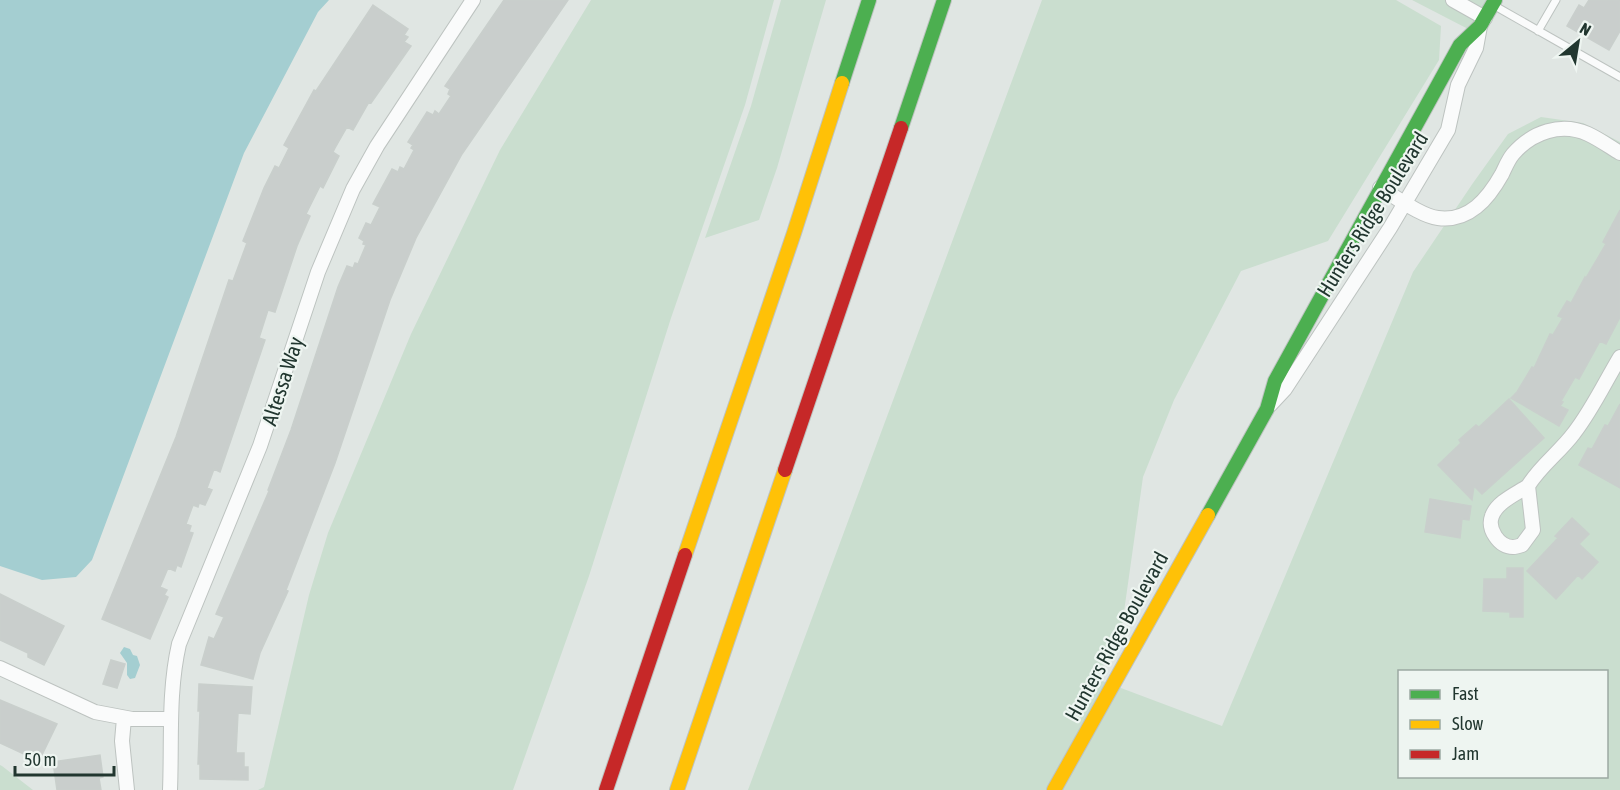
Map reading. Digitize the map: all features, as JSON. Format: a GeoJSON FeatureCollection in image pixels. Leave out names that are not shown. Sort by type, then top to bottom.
{"type":"FeatureCollection","features":[{"type":"Feature","properties":{"kind":"main road"},"geometry":{"type":"LineString","coordinates":[[606,790],[794,233],[868,0]]}},
{"type":"Feature","properties":{"kind":"main road"},"geometry":{"type":"LineString","coordinates":[[677,790],[944,0]]}},
{"type":"Feature","properties":{"kind":"main road","name":"Hunters Ridge Boulevard"},"geometry":{"type":"LineString","coordinates":[[1054,790],[1267,409],[1275,381],[1380,188],[1461,45],[1482,22],[1494,2]]}},
{"type":"Feature","properties":{"kind":"main road"},"geometry":{"type":"LineString","coordinates":[[898,134],[948,32]]}},
{"type":"Feature","properties":{"kind":"street","name":"Altessa Way"},"geometry":{"type":"LineString","coordinates":[[170,790],[174,665],[179,644],[260,446],[332,235],[353,189],[377,146],[473,0]]}},
{"type":"Feature","properties":{"kind":"street"},"geometry":{"type":"LineString","coordinates":[[1453,0],[1482,22]]}},
{"type":"Feature","properties":{"kind":"street","name":"Hunters Ridge Boulevard"},"geometry":{"type":"LineString","coordinates":[[1267,409],[1285,389],[1405,202],[1448,130],[1458,85],[1476,48],[1482,22]]}},
{"type":"Feature","properties":{"kind":"street"},"geometry":{"type":"LineString","coordinates":[[1380,188],[1437,218],[1453,218],[1467,214],[1481,204],[1492,192],[1512,155],[1527,141],[1542,132],[1563,128],[1587,134],[1620,153]]}},
{"type":"Feature","properties":{"kind":"street"},"geometry":{"type":"LineString","coordinates":[[1528,486],[1534,476],[1573,435],[1620,357]]}},
{"type":"Feature","properties":{"kind":"street"},"geometry":{"type":"LineString","coordinates":[[0,668],[95,711],[124,718],[171,719]]}},
{"type":"Feature","properties":{"kind":"street"},"geometry":{"type":"LineString","coordinates":[[124,718],[122,741],[127,790]]}},
{"type":"Feature","properties":{"kind":"lane"},"geometry":{"type":"LineString","coordinates":[[1538,31],[1556,0]]}},
{"type":"Feature","properties":{"kind":"lane"},"geometry":{"type":"LineString","coordinates":[[1494,2],[1538,31],[1620,77]]}},
{"type":"Feature","properties":{"kind":"green space"},"geometry":{"type":"Polygon","coordinates":[[[591,0],[774,0],[745,105],[671,318],[589,576],[513,790],[258,790],[264,787],[309,595],[328,533],[411,334],[500,150],[591,0]]]}},
{"type":"Feature","properties":{"kind":"green space"},"geometry":{"type":"Polygon","coordinates":[[[781,0],[826,0],[777,168],[759,220],[705,238],[751,106],[781,0]]]}},
{"type":"Feature","properties":{"kind":"green space"},"geometry":{"type":"Polygon","coordinates":[[[1042,0],[1396,0],[1441,26],[1439,60],[1328,241],[1241,271],[1174,400],[1143,477],[1122,626],[1097,679],[1222,726],[1413,272],[1473,183],[1508,134],[1541,117],[1583,123],[1620,142],[1620,790],[748,790],[1042,0]]]}},
{"type":"Feature","properties":{"kind":"green space"},"geometry":{"type":"Polygon","coordinates":[[[1412,0],[1491,0],[1472,31],[1412,0]]]}},
{"type":"Feature","properties":{"kind":"green space"},"geometry":{"type":"Polygon","coordinates":[[[0,765],[2,766],[33,790],[0,790],[0,765]]]}},
{"type":"Feature","properties":{"kind":"water"},"geometry":{"type":"Polygon","coordinates":[[[0,0],[329,0],[318,12],[244,153],[92,560],[76,577],[42,580],[0,566],[0,0]]]}},
{"type":"Feature","properties":{"kind":"water"},"geometry":{"type":"Polygon","coordinates":[[[124,647],[137,656],[140,665],[135,678],[130,679],[127,675],[127,663],[120,653],[124,647]]]}},
{"type":"Feature","properties":{"kind":"building"},"geometry":{"type":"Polygon","coordinates":[[[504,0],[568,0],[462,154],[416,238],[390,300],[335,463],[286,590],[288,591],[260,653],[253,679],[201,665],[209,637],[214,639],[224,617],[216,614],[269,491],[338,287],[347,266],[353,268],[355,263],[358,264],[366,245],[359,238],[366,223],[371,225],[380,207],[373,204],[392,169],[398,172],[400,167],[404,169],[414,150],[411,148],[413,145],[408,142],[427,112],[433,115],[435,111],[439,114],[451,96],[448,94],[450,89],[445,86],[504,0]]]}},
{"type":"Feature","properties":{"kind":"building"},"geometry":{"type":"Polygon","coordinates":[[[1589,0],[1620,0],[1620,31],[1609,50],[1567,26],[1579,5],[1584,8],[1589,0]]]}},
{"type":"Feature","properties":{"kind":"building"},"geometry":{"type":"Polygon","coordinates":[[[373,5],[408,29],[404,35],[408,37],[404,42],[411,46],[371,103],[369,102],[353,130],[347,127],[333,152],[339,156],[323,188],[320,186],[306,214],[310,216],[297,246],[275,312],[268,310],[259,338],[265,340],[220,472],[214,469],[207,488],[212,490],[205,505],[199,503],[198,507],[193,505],[186,524],[191,526],[189,532],[193,533],[181,567],[177,565],[175,571],[168,568],[160,587],[167,590],[164,595],[168,597],[150,639],[102,619],[176,437],[229,280],[233,281],[247,243],[243,241],[264,188],[275,166],[279,168],[289,148],[284,145],[314,90],[316,91],[373,5]]]}},
{"type":"Feature","properties":{"kind":"building"},"geometry":{"type":"Polygon","coordinates":[[[1620,210],[1620,317],[1606,344],[1600,341],[1579,379],[1575,377],[1561,401],[1563,402],[1560,406],[1568,410],[1559,426],[1511,398],[1532,367],[1534,368],[1550,334],[1553,335],[1563,318],[1558,316],[1567,301],[1571,303],[1606,244],[1603,242],[1620,210]]]}},
{"type":"Feature","properties":{"kind":"building"},"geometry":{"type":"Polygon","coordinates":[[[1509,399],[1544,438],[1482,494],[1474,486],[1472,500],[1438,465],[1461,443],[1459,440],[1476,425],[1479,427],[1509,399]]]}},
{"type":"Feature","properties":{"kind":"building"},"geometry":{"type":"Polygon","coordinates":[[[1620,404],[1620,488],[1579,465],[1588,448],[1592,449],[1605,425],[1608,426],[1620,404]]]}},
{"type":"Feature","properties":{"kind":"building"},"geometry":{"type":"Polygon","coordinates":[[[1430,499],[1471,506],[1469,520],[1462,519],[1460,538],[1425,532],[1430,499]]]}},
{"type":"Feature","properties":{"kind":"building"},"geometry":{"type":"Polygon","coordinates":[[[1572,518],[1589,534],[1579,544],[1598,562],[1582,579],[1578,575],[1556,599],[1527,571],[1558,538],[1555,536],[1572,518]]]}},
{"type":"Feature","properties":{"kind":"building"},"geometry":{"type":"Polygon","coordinates":[[[1507,568],[1523,568],[1523,617],[1510,617],[1510,612],[1483,611],[1484,579],[1507,579],[1507,568]]]}},
{"type":"Feature","properties":{"kind":"building"},"geometry":{"type":"Polygon","coordinates":[[[0,594],[64,626],[44,665],[28,657],[28,653],[0,640],[0,594]]]}},
{"type":"Feature","properties":{"kind":"building"},"geometry":{"type":"Polygon","coordinates":[[[111,660],[125,664],[117,688],[103,684],[111,660]]]}},
{"type":"Feature","properties":{"kind":"building"},"geometry":{"type":"Polygon","coordinates":[[[199,684],[252,687],[250,714],[238,713],[236,753],[244,753],[244,767],[248,767],[248,780],[200,779],[200,764],[198,764],[199,684]]]}},
{"type":"Feature","properties":{"kind":"building"},"geometry":{"type":"Polygon","coordinates":[[[0,700],[57,724],[39,761],[0,743],[0,700]]]}},
{"type":"Feature","properties":{"kind":"building"},"geometry":{"type":"Polygon","coordinates":[[[100,755],[103,777],[99,778],[101,790],[57,790],[53,762],[100,755]]]}},
{"type":"Feature","properties":{"kind":"traffic: fast"},"geometry":{"type":"LineString","coordinates":[[842,83],[869,0]]}},
{"type":"Feature","properties":{"kind":"traffic: fast"},"geometry":{"type":"LineString","coordinates":[[901,128],[944,0]]}},
{"type":"Feature","properties":{"kind":"traffic: fast"},"geometry":{"type":"LineString","coordinates":[[1208,515],[1267,409],[1275,381],[1460,45],[1480,26],[1495,0]]}},
{"type":"Feature","properties":{"kind":"traffic: slow"},"geometry":{"type":"LineString","coordinates":[[685,555],[842,83]]}},
{"type":"Feature","properties":{"kind":"traffic: slow"},"geometry":{"type":"LineString","coordinates":[[677,790],[785,470]]}},
{"type":"Feature","properties":{"kind":"traffic: slow"},"geometry":{"type":"LineString","coordinates":[[1054,790],[1208,515]]}},
{"type":"Feature","properties":{"kind":"traffic: jam"},"geometry":{"type":"LineString","coordinates":[[785,470],[901,128]]}},
{"type":"Feature","properties":{"kind":"traffic: jam"},"geometry":{"type":"LineString","coordinates":[[606,790],[685,555]]}}]}
